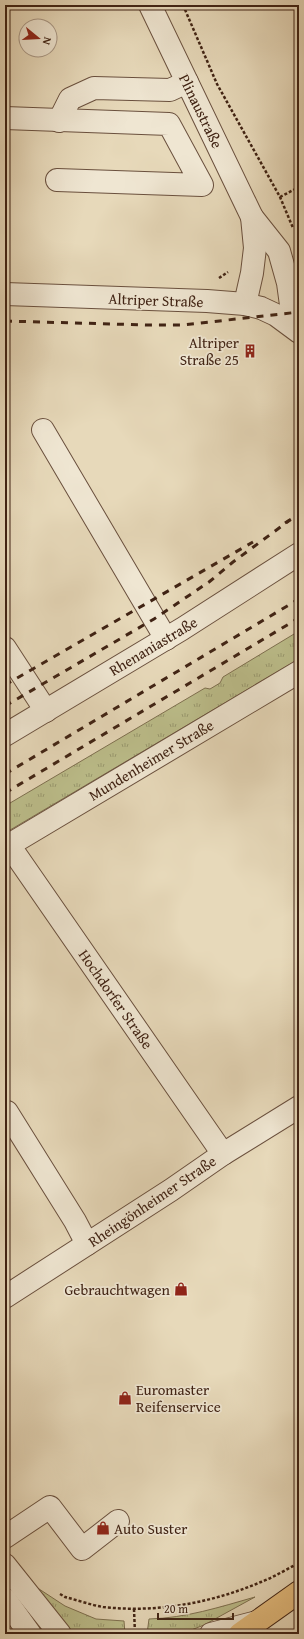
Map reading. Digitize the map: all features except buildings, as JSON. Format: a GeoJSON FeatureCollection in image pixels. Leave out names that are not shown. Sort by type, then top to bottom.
{"type":"FeatureCollection","features":[{"type":"Feature","properties":{"kind":"main road"},"geometry":{"type":"LineString","coordinates":[[248,1628],[299,1592]]}},
{"type":"Feature","properties":{"kind":"street","name":"Plinaustraße"},"geometry":{"type":"LineString","coordinates":[[150,5],[252,217],[279,251],[288,283],[296,329]]}},
{"type":"Feature","properties":{"kind":"street"},"geometry":{"type":"LineString","coordinates":[[59,120],[70,99],[94,88],[170,90],[188,82]]}},
{"type":"Feature","properties":{"kind":"street"},"geometry":{"type":"LineString","coordinates":[[5,118],[169,124],[202,184],[57,180]]}},
{"type":"Feature","properties":{"kind":"street","name":"Plinaustraße"},"geometry":{"type":"LineString","coordinates":[[245,304],[256,248],[252,217]]}},
{"type":"Feature","properties":{"kind":"street","name":"Altriper Straße"},"geometry":{"type":"LineString","coordinates":[[5,294],[207,301],[245,304],[261,308],[276,315],[296,329]]}},
{"type":"Feature","properties":{"kind":"street"},"geometry":{"type":"LineString","coordinates":[[43,430],[166,639]]}},
{"type":"Feature","properties":{"kind":"street","name":"Rhenaniastraße"},"geometry":{"type":"LineString","coordinates":[[5,735],[166,639],[299,554]]}},
{"type":"Feature","properties":{"kind":"street"},"geometry":{"type":"LineString","coordinates":[[5,648],[46,711]]}},
{"type":"Feature","properties":{"kind":"street","name":"Mundenheimer Straße"},"geometry":{"type":"LineString","coordinates":[[7,847],[299,672]]}},
{"type":"Feature","properties":{"kind":"street","name":"Hochdorfer Straße"},"geometry":{"type":"LineString","coordinates":[[7,847],[223,1154]]}},
{"type":"Feature","properties":{"kind":"street","name":"Rheingönheimer Straße"},"geometry":{"type":"LineString","coordinates":[[5,1298],[223,1154],[299,1106]]}},
{"type":"Feature","properties":{"kind":"street"},"geometry":{"type":"LineString","coordinates":[[7,1112],[75,1221],[87,1244]]}},
{"type":"Feature","properties":{"kind":"street"},"geometry":{"type":"LineString","coordinates":[[5,1537],[50,1507],[82,1549],[118,1521]]}},
{"type":"Feature","properties":{"kind":"street"},"geometry":{"type":"LineString","coordinates":[[5,1565],[60,1634]]}},
{"type":"Feature","properties":{"kind":"street"},"geometry":{"type":"LineString","coordinates":[[5,1598],[30,1634]]}},
{"type":"Feature","properties":{"kind":"street"},"geometry":{"type":"LineString","coordinates":[[211,1634],[248,1628]]}},
{"type":"Feature","properties":{"kind":"path"},"geometry":{"type":"LineString","coordinates":[[183,5],[217,84],[280,198],[296,234]]}},
{"type":"Feature","properties":{"kind":"path"},"geometry":{"type":"LineString","coordinates":[[280,198],[299,187]]}},
{"type":"Feature","properties":{"kind":"path"},"geometry":{"type":"LineString","coordinates":[[58,1593],[65,1597],[102,1606],[134,1609],[180,1606],[218,1598],[262,1582],[299,1563]]}},
{"type":"Feature","properties":{"kind":"path"},"geometry":{"type":"LineString","coordinates":[[134,1609],[135,1634]]}},
{"type":"Feature","properties":{"kind":"green space"},"geometry":{"type":"Polygon","coordinates":[[[299,631],[299,659],[5,833],[5,806],[205,688],[210,689],[220,683],[223,677],[299,631]]]}},
{"type":"Feature","properties":{"kind":"green space"},"geometry":{"type":"Polygon","coordinates":[[[36,1587],[65,1606],[96,1619],[124,1621],[125,1634],[75,1634],[36,1587]]]}},
{"type":"Feature","properties":{"kind":"green space"},"geometry":{"type":"Polygon","coordinates":[[[255,1597],[204,1625],[181,1634],[147,1634],[149,1619],[176,1617],[255,1597]]]}},
{"type":"Feature","properties":{"kind":"railway"},"geometry":{"type":"LineString","coordinates":[[5,321],[183,325],[299,312]]}},
{"type":"Feature","properties":{"kind":"railway"},"geometry":{"type":"LineString","coordinates":[[285,523],[299,514]]}},
{"type":"Feature","properties":{"kind":"railway"},"geometry":{"type":"LineString","coordinates":[[5,706],[154,619],[209,582],[233,562],[290,520]]}},
{"type":"Feature","properties":{"kind":"railway"},"geometry":{"type":"LineString","coordinates":[[5,685],[253,542]]}},
{"type":"Feature","properties":{"kind":"railway"},"geometry":{"type":"LineString","coordinates":[[5,774],[299,599]]}},
{"type":"Feature","properties":{"kind":"railway"},"geometry":{"type":"LineString","coordinates":[[5,793],[299,618]]}},
{"type":"Feature","properties":{"kind":"place","name":"Altriper Straße 25"},"geometry":{"type":"Point","coordinates":[250,351]}},
{"type":"Feature","properties":{"kind":"place","name":"Gebrauchtwagen"},"geometry":{"type":"Point","coordinates":[181,1289]}},
{"type":"Feature","properties":{"kind":"place","name":"Euromaster Reifenservice"},"geometry":{"type":"Point","coordinates":[125,1398]}},
{"type":"Feature","properties":{"kind":"place","name":"Auto Suster"},"geometry":{"type":"Point","coordinates":[103,1528]}}]}
